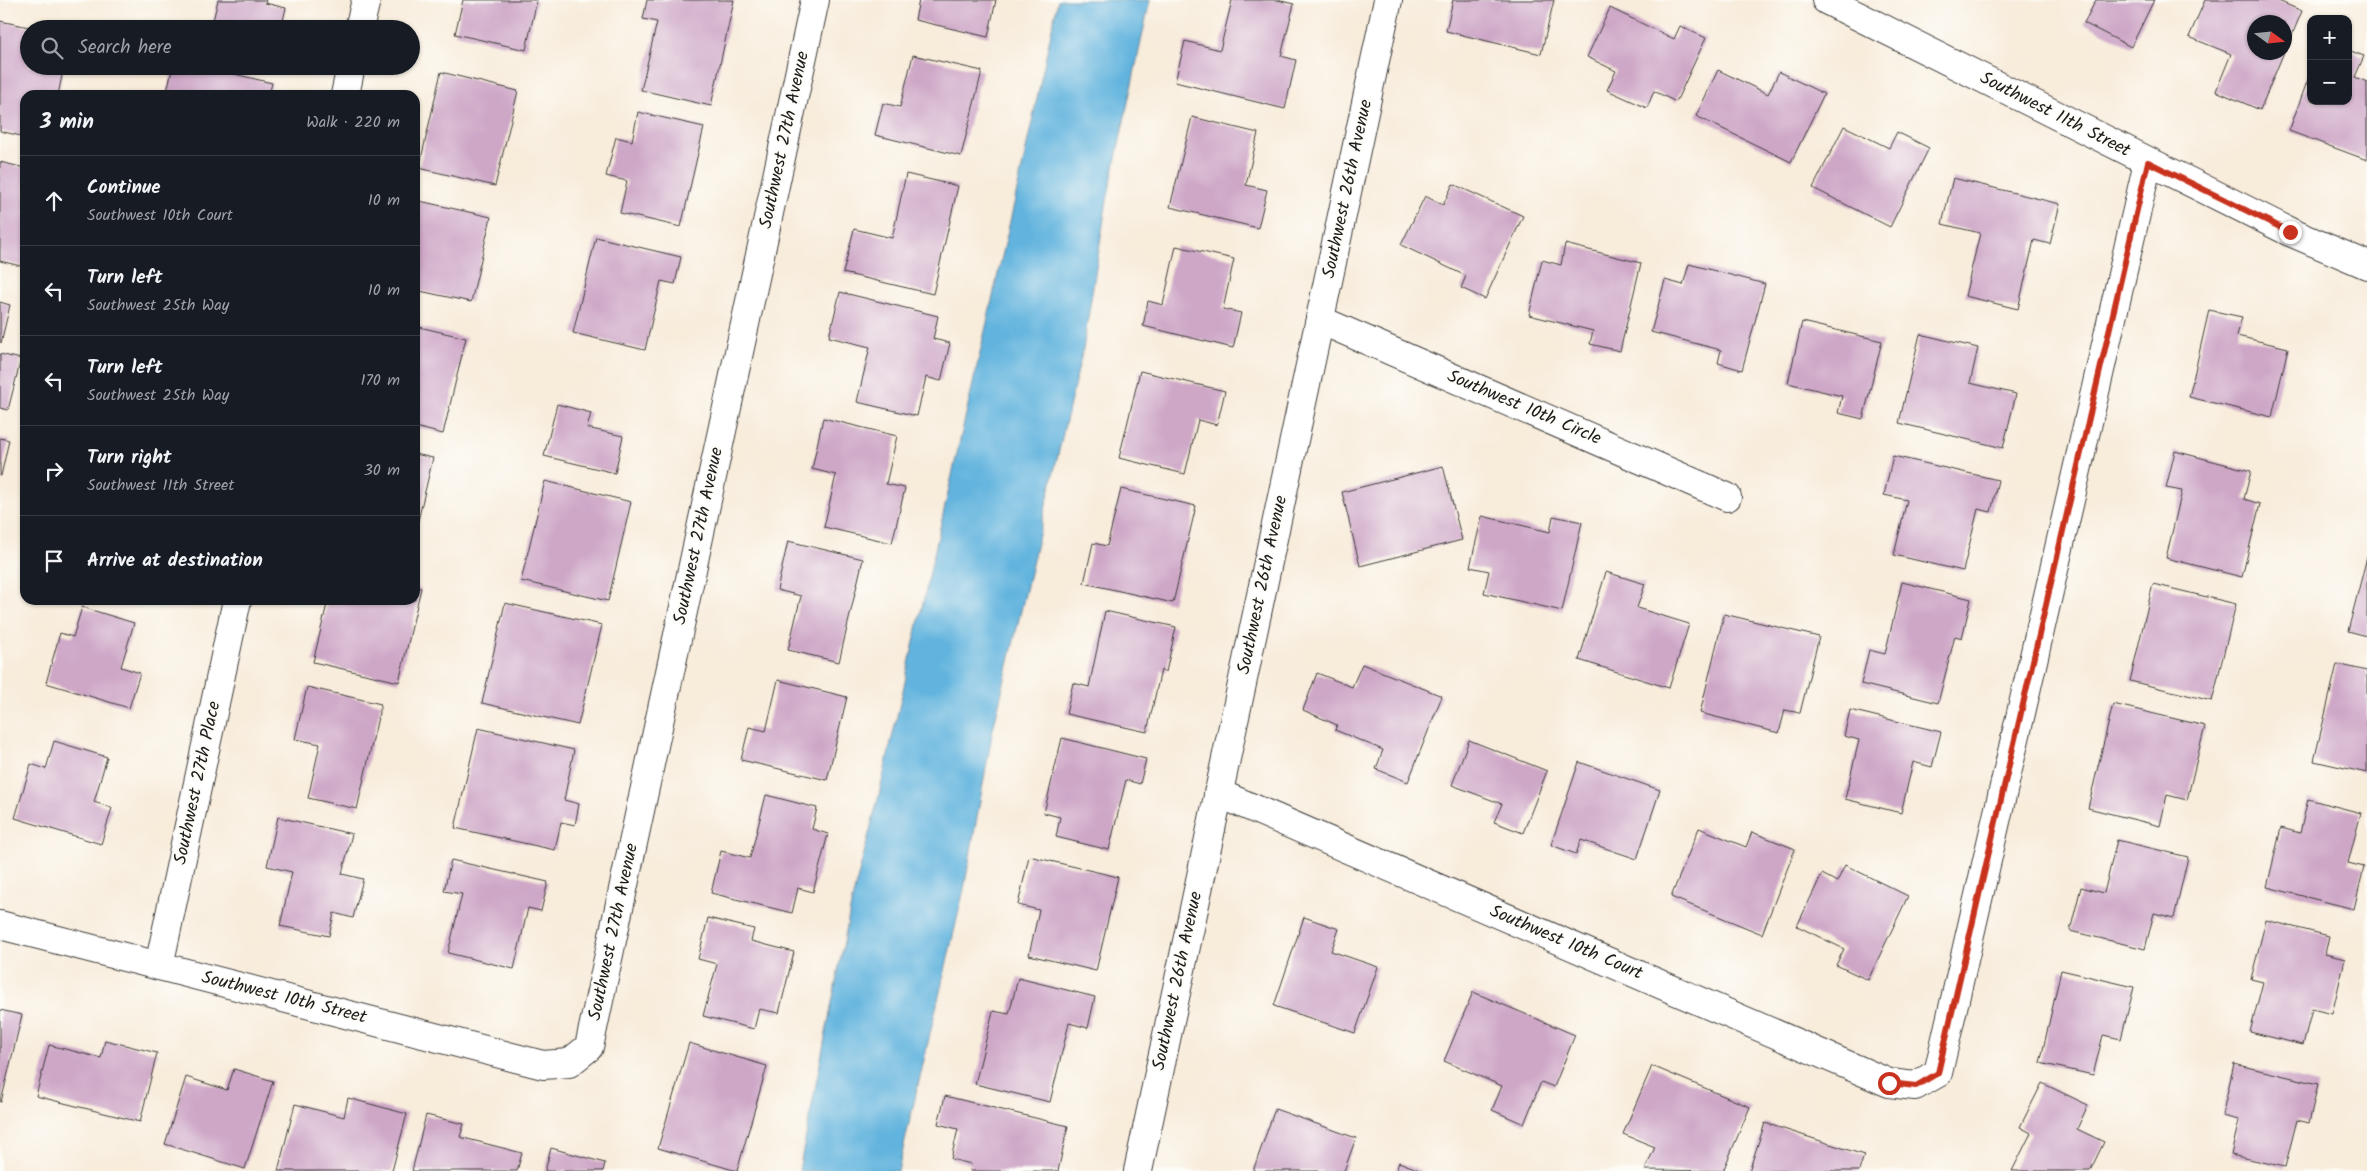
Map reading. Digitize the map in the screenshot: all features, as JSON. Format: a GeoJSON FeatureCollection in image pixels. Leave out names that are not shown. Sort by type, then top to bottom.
{"type":"FeatureCollection","features":[{"type":"Feature","properties":{"kind":"street"},"geometry":{"type":"LineString","coordinates":[[361,20],[366,0]]}},
{"type":"Feature","properties":{"kind":"street","name":"Southwest 27th Avenue"},"geometry":{"type":"LineString","coordinates":[[569,1063],[589,1047],[815,0]]}},
{"type":"Feature","properties":{"kind":"street","name":"Southwest 26th Avenue"},"geometry":{"type":"LineString","coordinates":[[1138,1171],[1388,0]]}},
{"type":"Feature","properties":{"kind":"street","name":"Southwest 11th Street"},"geometry":{"type":"LineString","coordinates":[[1826,0],[2290,232],[2367,265]]}},
{"type":"Feature","properties":{"kind":"street"},"geometry":{"type":"LineString","coordinates":[[346,90],[349,75]]}},
{"type":"Feature","properties":{"kind":"street","name":"Southwest 10th Court"},"geometry":{"type":"LineString","coordinates":[[1218,792],[1889,1083],[1916,1086],[1938,1073],[2148,162]]}},
{"type":"Feature","properties":{"kind":"street","name":"Southwest 10th Circle"},"geometry":{"type":"LineString","coordinates":[[1320,320],[1727,497]]}},
{"type":"Feature","properties":{"kind":"street","name":"Southwest 27th Place"},"geometry":{"type":"LineString","coordinates":[[159,966],[236,605]]}},
{"type":"Feature","properties":{"kind":"street","name":"Southwest 10th Street"},"geometry":{"type":"LineString","coordinates":[[0,924],[543,1065],[569,1063]]}},
{"type":"Feature","properties":{"kind":"water"},"geometry":{"type":"Polygon","coordinates":[[[1058,0],[1150,0],[1107,200],[1083,349],[993,729],[964,889],[898,1171],[799,1171],[852,900],[879,795],[1019,182],[1058,0]]]}},
{"type":"Feature","properties":{"kind":"building"},"geometry":{"type":"Polygon","coordinates":[[[218,0],[266,0],[265,3],[286,8],[283,20],[213,20],[218,0]]]}},
{"type":"Feature","properties":{"kind":"building"},"geometry":{"type":"Polygon","coordinates":[[[463,0],[537,0],[526,50],[455,34],[463,0]]]}},
{"type":"Feature","properties":{"kind":"building"},"geometry":{"type":"Polygon","coordinates":[[[647,0],[734,0],[711,106],[641,90],[657,22],[643,19],[647,0]]]}},
{"type":"Feature","properties":{"kind":"building"},"geometry":{"type":"Polygon","coordinates":[[[919,0],[996,0],[988,37],[915,20],[919,0]]]}},
{"type":"Feature","properties":{"kind":"building"},"geometry":{"type":"Polygon","coordinates":[[[1232,0],[1277,0],[1294,4],[1281,56],[1296,60],[1285,109],[1175,82],[1185,41],[1220,50],[1232,0]]]}},
{"type":"Feature","properties":{"kind":"building"},"geometry":{"type":"Polygon","coordinates":[[[1453,0],[1554,0],[1541,54],[1446,31],[1453,0]]]}},
{"type":"Feature","properties":{"kind":"building"},"geometry":{"type":"Polygon","coordinates":[[[2096,0],[2154,0],[2131,47],[2084,23],[2096,0]]]}},
{"type":"Feature","properties":{"kind":"building"},"geometry":{"type":"Polygon","coordinates":[[[2205,0],[2276,0],[2302,11],[2292,35],[2292,15],[2247,15],[2247,60],[2281,60],[2260,110],[2216,91],[2231,54],[2189,37],[2205,0]]]}},
{"type":"Feature","properties":{"kind":"building"},"geometry":{"type":"Polygon","coordinates":[[[1610,8],[1674,39],[1680,26],[1706,38],[1676,102],[1654,91],[1647,108],[1607,90],[1616,71],[1587,57],[1610,8]]]}},
{"type":"Feature","properties":{"kind":"building"},"geometry":{"type":"Polygon","coordinates":[[[0,21],[20,25],[20,75],[62,75],[59,90],[20,90],[20,136],[0,131],[0,21]]]}},
{"type":"Feature","properties":{"kind":"building"},"geometry":{"type":"Polygon","coordinates":[[[2352,52],[2364,56],[2355,77],[2367,82],[2367,160],[2289,131],[2307,82],[2307,105],[2352,105],[2352,52]]]}},
{"type":"Feature","properties":{"kind":"building"},"geometry":{"type":"Polygon","coordinates":[[[913,55],[982,71],[961,156],[875,135],[883,103],[900,107],[913,55]]]}},
{"type":"Feature","properties":{"kind":"building"},"geometry":{"type":"Polygon","coordinates":[[[1718,70],[1768,94],[1779,72],[1824,94],[1791,162],[1696,116],[1718,70]]]}},
{"type":"Feature","properties":{"kind":"building"},"geometry":{"type":"Polygon","coordinates":[[[441,72],[518,91],[495,186],[420,168],[441,72]]]}},
{"type":"Feature","properties":{"kind":"building"},"geometry":{"type":"Polygon","coordinates":[[[171,75],[239,75],[272,83],[270,90],[167,90],[171,75]]]}},
{"type":"Feature","properties":{"kind":"building"},"geometry":{"type":"Polygon","coordinates":[[[638,112],[704,127],[681,227],[620,213],[627,181],[606,176],[616,137],[632,141],[638,112]]]}},
{"type":"Feature","properties":{"kind":"building"},"geometry":{"type":"Polygon","coordinates":[[[1192,117],[1258,133],[1246,185],[1267,190],[1258,228],[1170,207],[1192,117]]]}},
{"type":"Feature","properties":{"kind":"building"},"geometry":{"type":"Polygon","coordinates":[[[1844,126],[1889,148],[1897,132],[1929,148],[1890,227],[1813,188],[1844,126]]]}},
{"type":"Feature","properties":{"kind":"building"},"geometry":{"type":"Polygon","coordinates":[[[0,162],[20,167],[20,266],[0,261],[0,162]]]}},
{"type":"Feature","properties":{"kind":"building"},"geometry":{"type":"Polygon","coordinates":[[[906,174],[958,186],[933,294],[843,273],[854,229],[892,238],[906,174]]]}},
{"type":"Feature","properties":{"kind":"building"},"geometry":{"type":"Polygon","coordinates":[[[1953,178],[2060,204],[2050,244],[2034,240],[2018,309],[1965,296],[1980,233],[1942,224],[1953,178]]]}},
{"type":"Feature","properties":{"kind":"building"},"geometry":{"type":"Polygon","coordinates":[[[1453,184],[1523,216],[1485,299],[1461,288],[1466,276],[1401,245],[1425,196],[1443,205],[1453,184]]]}},
{"type":"Feature","properties":{"kind":"building"},"geometry":{"type":"Polygon","coordinates":[[[420,201],[491,217],[471,302],[420,291],[420,201]]]}},
{"type":"Feature","properties":{"kind":"building"},"geometry":{"type":"Polygon","coordinates":[[[596,237],[681,257],[675,284],[661,281],[645,350],[573,333],[596,237]]]}},
{"type":"Feature","properties":{"kind":"building"},"geometry":{"type":"Polygon","coordinates":[[[1565,244],[1641,263],[1620,351],[1590,344],[1593,331],[1529,315],[1542,260],[1561,265],[1565,244]]]}},
{"type":"Feature","properties":{"kind":"building"},"geometry":{"type":"Polygon","coordinates":[[[1176,246],[1234,259],[1223,309],[1241,313],[1233,348],[1143,326],[1148,301],[1163,305],[1176,246]]]}},
{"type":"Feature","properties":{"kind":"building"},"geometry":{"type":"Polygon","coordinates":[[[1689,264],[1765,284],[1742,370],[1718,363],[1721,350],[1651,332],[1665,280],[1683,285],[1689,264]]]}},
{"type":"Feature","properties":{"kind":"building"},"geometry":{"type":"Polygon","coordinates":[[[840,292],[938,316],[933,339],[950,343],[941,381],[926,377],[917,416],[857,402],[870,347],[829,337],[840,292]]]}},
{"type":"Feature","properties":{"kind":"building"},"geometry":{"type":"Polygon","coordinates":[[[0,302],[10,305],[1,343],[0,342],[0,302]]]}},
{"type":"Feature","properties":{"kind":"building"},"geometry":{"type":"Polygon","coordinates":[[[2209,310],[2242,317],[2237,336],[2288,348],[2272,417],[2189,397],[2209,310]]]}},
{"type":"Feature","properties":{"kind":"building"},"geometry":{"type":"Polygon","coordinates":[[[1802,322],[1882,341],[1863,419],[1838,413],[1842,396],[1788,383],[1802,322]]]}},
{"type":"Feature","properties":{"kind":"building"},"geometry":{"type":"Polygon","coordinates":[[[420,327],[466,338],[443,434],[420,428],[420,327]]]}},
{"type":"Feature","properties":{"kind":"building"},"geometry":{"type":"Polygon","coordinates":[[[1920,334],[1978,348],[1970,383],[2016,394],[2003,448],[1899,423],[1920,334]]]}},
{"type":"Feature","properties":{"kind":"building"},"geometry":{"type":"Polygon","coordinates":[[[0,354],[20,359],[20,363],[8,410],[0,408],[0,354]]]}},
{"type":"Feature","properties":{"kind":"building"},"geometry":{"type":"Polygon","coordinates":[[[1140,371],[1225,391],[1217,425],[1198,420],[1185,474],[1119,458],[1140,371]]]}},
{"type":"Feature","properties":{"kind":"building"},"geometry":{"type":"Polygon","coordinates":[[[557,404],[591,413],[587,428],[623,436],[615,473],[544,456],[557,404]]]}},
{"type":"Feature","properties":{"kind":"building"},"geometry":{"type":"Polygon","coordinates":[[[823,418],[897,436],[886,484],[905,488],[892,543],[824,527],[836,475],[812,469],[823,418]]]}},
{"type":"Feature","properties":{"kind":"building"},"geometry":{"type":"Polygon","coordinates":[[[0,438],[9,440],[1,476],[0,476],[0,438]]]}},
{"type":"Feature","properties":{"kind":"building"},"geometry":{"type":"Polygon","coordinates":[[[2175,451],[2251,471],[2244,499],[2260,504],[2242,577],[2166,558],[2182,491],[2166,488],[2175,451]]]}},
{"type":"Feature","properties":{"kind":"building"},"geometry":{"type":"Polygon","coordinates":[[[420,455],[433,458],[420,512],[420,455]]]}},
{"type":"Feature","properties":{"kind":"building"},"geometry":{"type":"Polygon","coordinates":[[[1893,456],[1998,480],[1991,512],[1978,509],[1963,571],[1894,555],[1907,500],[1884,495],[1893,456]]]}},
{"type":"Feature","properties":{"kind":"building"},"geometry":{"type":"Polygon","coordinates":[[[1443,466],[1462,540],[1360,566],[1342,492],[1443,466]]]}},
{"type":"Feature","properties":{"kind":"building"},"geometry":{"type":"Polygon","coordinates":[[[545,481],[631,502],[608,601],[521,581],[545,481]]]}},
{"type":"Feature","properties":{"kind":"building"},"geometry":{"type":"Polygon","coordinates":[[[1121,489],[1196,506],[1173,603],[1084,583],[1093,543],[1107,546],[1121,489]]]}},
{"type":"Feature","properties":{"kind":"building"},"geometry":{"type":"Polygon","coordinates":[[[1482,516],[1550,532],[1553,516],[1582,522],[1562,611],[1484,593],[1489,571],[1470,567],[1482,516]]]}},
{"type":"Feature","properties":{"kind":"building"},"geometry":{"type":"Polygon","coordinates":[[[788,541],[863,559],[839,662],[788,650],[801,596],[777,590],[788,541]]]}},
{"type":"Feature","properties":{"kind":"building"},"geometry":{"type":"Polygon","coordinates":[[[2367,557],[2367,636],[2348,631],[2367,557]]]}},
{"type":"Feature","properties":{"kind":"building"},"geometry":{"type":"Polygon","coordinates":[[[1606,572],[1645,584],[1637,608],[1689,624],[1669,688],[1579,660],[1606,572]]]}},
{"type":"Feature","properties":{"kind":"building"},"geometry":{"type":"Polygon","coordinates":[[[1902,582],[1971,599],[1962,638],[1955,636],[1938,703],[1861,684],[1869,650],[1885,654],[1902,582]]]}},
{"type":"Feature","properties":{"kind":"building"},"geometry":{"type":"Polygon","coordinates":[[[2153,584],[2236,604],[2212,701],[2130,681],[2153,584]]]}},
{"type":"Feature","properties":{"kind":"building"},"geometry":{"type":"Polygon","coordinates":[[[505,603],[602,625],[578,725],[482,703],[505,603]]]}},
{"type":"Feature","properties":{"kind":"building"},"geometry":{"type":"Polygon","coordinates":[[[327,605],[417,605],[399,682],[313,662],[327,605]]]}},
{"type":"Feature","properties":{"kind":"building"},"geometry":{"type":"Polygon","coordinates":[[[82,607],[134,623],[121,667],[140,673],[129,708],[46,683],[60,633],[73,637],[82,607]]]}},
{"type":"Feature","properties":{"kind":"building"},"geometry":{"type":"Polygon","coordinates":[[[1105,611],[1176,627],[1166,672],[1161,670],[1147,732],[1066,714],[1073,683],[1089,687],[1105,611]]]}},
{"type":"Feature","properties":{"kind":"building"},"geometry":{"type":"Polygon","coordinates":[[[1724,614],[1819,637],[1800,713],[1785,710],[1779,733],[1700,713],[1724,614]]]}},
{"type":"Feature","properties":{"kind":"building"},"geometry":{"type":"Polygon","coordinates":[[[1362,664],[1442,696],[1408,782],[1376,769],[1383,750],[1335,730],[1337,725],[1303,710],[1317,673],[1352,687],[1362,664]]]}},
{"type":"Feature","properties":{"kind":"building"},"geometry":{"type":"Polygon","coordinates":[[[2337,664],[2367,671],[2367,773],[2314,761],[2337,664]]]}},
{"type":"Feature","properties":{"kind":"building"},"geometry":{"type":"Polygon","coordinates":[[[778,680],[847,697],[827,780],[741,760],[749,727],[766,731],[778,680]]]}},
{"type":"Feature","properties":{"kind":"building"},"geometry":{"type":"Polygon","coordinates":[[[307,687],[381,704],[357,809],[308,798],[320,744],[295,739],[307,687]]]}},
{"type":"Feature","properties":{"kind":"building"},"geometry":{"type":"Polygon","coordinates":[[[2113,704],[2205,726],[2187,800],[2167,795],[2160,826],[2088,808],[2113,704]]]}},
{"type":"Feature","properties":{"kind":"building"},"geometry":{"type":"Polygon","coordinates":[[[1850,710],[1941,732],[1932,767],[1913,762],[1901,813],[1845,799],[1859,740],[1844,736],[1850,710]]]}},
{"type":"Feature","properties":{"kind":"building"},"geometry":{"type":"Polygon","coordinates":[[[478,728],[574,750],[564,800],[579,804],[575,825],[561,822],[555,850],[455,828],[478,728]]]}},
{"type":"Feature","properties":{"kind":"building"},"geometry":{"type":"Polygon","coordinates":[[[1062,738],[1146,759],[1140,784],[1126,780],[1109,850],[1056,837],[1060,817],[1044,813],[1062,738]]]}},
{"type":"Feature","properties":{"kind":"building"},"geometry":{"type":"Polygon","coordinates":[[[1469,740],[1547,771],[1523,833],[1494,822],[1502,804],[1452,785],[1469,740]]]}},
{"type":"Feature","properties":{"kind":"building"},"geometry":{"type":"Polygon","coordinates":[[[54,741],[107,757],[94,802],[112,808],[101,844],[15,818],[31,764],[46,769],[54,741]]]}},
{"type":"Feature","properties":{"kind":"building"},"geometry":{"type":"Polygon","coordinates":[[[1579,762],[1660,790],[1637,859],[1581,840],[1576,854],[1551,845],[1579,762]]]}},
{"type":"Feature","properties":{"kind":"building"},"geometry":{"type":"Polygon","coordinates":[[[766,795],[817,808],[812,829],[828,834],[813,892],[798,888],[792,913],[711,893],[721,851],[750,858],[766,795]]]}},
{"type":"Feature","properties":{"kind":"building"},"geometry":{"type":"Polygon","coordinates":[[[2308,799],[2361,813],[2348,863],[2364,867],[2354,909],[2267,887],[2281,828],[2300,833],[2308,799]]]}},
{"type":"Feature","properties":{"kind":"building"},"geometry":{"type":"Polygon","coordinates":[[[278,817],[352,834],[342,874],[363,879],[353,918],[334,913],[329,936],[280,926],[292,872],[267,866],[278,817]]]}},
{"type":"Feature","properties":{"kind":"building"},"geometry":{"type":"Polygon","coordinates":[[[1699,828],[1746,847],[1752,832],[1795,849],[1762,934],[1671,897],[1699,828]]]}},
{"type":"Feature","properties":{"kind":"building"},"geometry":{"type":"Polygon","coordinates":[[[2117,840],[2188,857],[2174,918],[2154,913],[2145,949],[2070,931],[2081,887],[2104,893],[2117,840]]]}},
{"type":"Feature","properties":{"kind":"building"},"geometry":{"type":"Polygon","coordinates":[[[1029,856],[1118,877],[1096,971],[1029,955],[1039,910],[1018,905],[1029,856]]]}},
{"type":"Feature","properties":{"kind":"building"},"geometry":{"type":"Polygon","coordinates":[[[451,860],[548,882],[541,911],[528,908],[514,969],[448,953],[462,894],[444,891],[451,860]]]}},
{"type":"Feature","properties":{"kind":"building"},"geometry":{"type":"Polygon","coordinates":[[[1845,865],[1908,896],[1868,980],[1836,965],[1844,949],[1797,926],[1822,874],[1837,882],[1845,865]]]}},
{"type":"Feature","properties":{"kind":"building"},"geometry":{"type":"Polygon","coordinates":[[[1304,917],[1339,929],[1331,951],[1378,967],[1355,1033],[1274,1006],[1304,917]]]}},
{"type":"Feature","properties":{"kind":"building"},"geometry":{"type":"Polygon","coordinates":[[[708,918],[754,929],[751,941],[794,952],[779,1013],[759,1009],[754,1029],[703,1016],[717,964],[698,959],[708,918]]]}},
{"type":"Feature","properties":{"kind":"building"},"geometry":{"type":"Polygon","coordinates":[[[2266,920],[2329,936],[2325,954],[2345,959],[2332,1014],[2312,1009],[2303,1045],[2250,1032],[2263,982],[2251,979],[2266,920]]]}},
{"type":"Feature","properties":{"kind":"building"},"geometry":{"type":"Polygon","coordinates":[[[2061,970],[2134,987],[2121,1039],[2103,1035],[2093,1075],[2040,1063],[2061,970]]]}},
{"type":"Feature","properties":{"kind":"building"},"geometry":{"type":"Polygon","coordinates":[[[1018,978],[1095,997],[1088,1028],[1069,1023],[1050,1102],[975,1084],[993,1011],[1009,1014],[1018,978]]]}},
{"type":"Feature","properties":{"kind":"building"},"geometry":{"type":"Polygon","coordinates":[[[1473,992],[1575,1035],[1554,1087],[1541,1082],[1524,1124],[1492,1110],[1502,1086],[1444,1061],[1473,992]]]}},
{"type":"Feature","properties":{"kind":"building"},"geometry":{"type":"Polygon","coordinates":[[[0,1010],[22,1015],[1,1102],[0,1102],[0,1010]]]}},
{"type":"Feature","properties":{"kind":"building"},"geometry":{"type":"Polygon","coordinates":[[[105,1040],[157,1053],[140,1122],[36,1096],[49,1045],[101,1058],[105,1040]]]}},
{"type":"Feature","properties":{"kind":"building"},"geometry":{"type":"Polygon","coordinates":[[[689,1043],[767,1066],[737,1171],[658,1148],[689,1043]]]}},
{"type":"Feature","properties":{"kind":"building"},"geometry":{"type":"Polygon","coordinates":[[[2234,1064],[2318,1084],[2309,1123],[2297,1120],[2285,1167],[2231,1155],[2239,1120],[2222,1116],[2234,1064]]]}},
{"type":"Feature","properties":{"kind":"building"},"geometry":{"type":"Polygon","coordinates":[[[1652,1066],[1750,1107],[1723,1171],[1645,1170],[1655,1147],[1623,1134],[1652,1066]]]}},
{"type":"Feature","properties":{"kind":"building"},"geometry":{"type":"Polygon","coordinates":[[[234,1069],[273,1081],[245,1169],[165,1144],[186,1077],[227,1090],[234,1069]]]}},
{"type":"Feature","properties":{"kind":"building"},"geometry":{"type":"Polygon","coordinates":[[[2042,1083],[2088,1105],[2077,1129],[2104,1142],[2090,1171],[2012,1171],[2031,1133],[2020,1127],[2042,1083]]]}},
{"type":"Feature","properties":{"kind":"building"},"geometry":{"type":"Polygon","coordinates":[[[945,1096],[1068,1126],[1058,1171],[970,1171],[971,1164],[951,1159],[958,1129],[938,1124],[945,1096]]]}},
{"type":"Feature","properties":{"kind":"building"},"geometry":{"type":"Polygon","coordinates":[[[348,1098],[407,1114],[392,1171],[278,1171],[295,1104],[344,1117],[348,1098]]]}},
{"type":"Feature","properties":{"kind":"building"},"geometry":{"type":"Polygon","coordinates":[[[1275,1109],[1356,1138],[1344,1171],[1253,1171],[1275,1109]]]}},
{"type":"Feature","properties":{"kind":"building"},"geometry":{"type":"Polygon","coordinates":[[[426,1115],[464,1124],[460,1137],[522,1153],[517,1171],[412,1171],[426,1115]]]}},
{"type":"Feature","properties":{"kind":"building"},"geometry":{"type":"Polygon","coordinates":[[[1765,1123],[1864,1155],[1859,1171],[1749,1171],[1765,1123]]]}},
{"type":"Feature","properties":{"kind":"building"},"geometry":{"type":"Polygon","coordinates":[[[551,1148],[605,1163],[603,1171],[545,1171],[551,1148]]]}},
{"type":"Feature","properties":{"kind":"building"},"geometry":{"type":"Polygon","coordinates":[[[1399,1162],[1422,1171],[1396,1171],[1399,1162]]]}},
{"type":"Feature","properties":{"kind":"route"},"geometry":{"type":"LineString","coordinates":[[1889,1083],[1916,1086],[1938,1073],[2148,162],[2290,232]]}}]}
